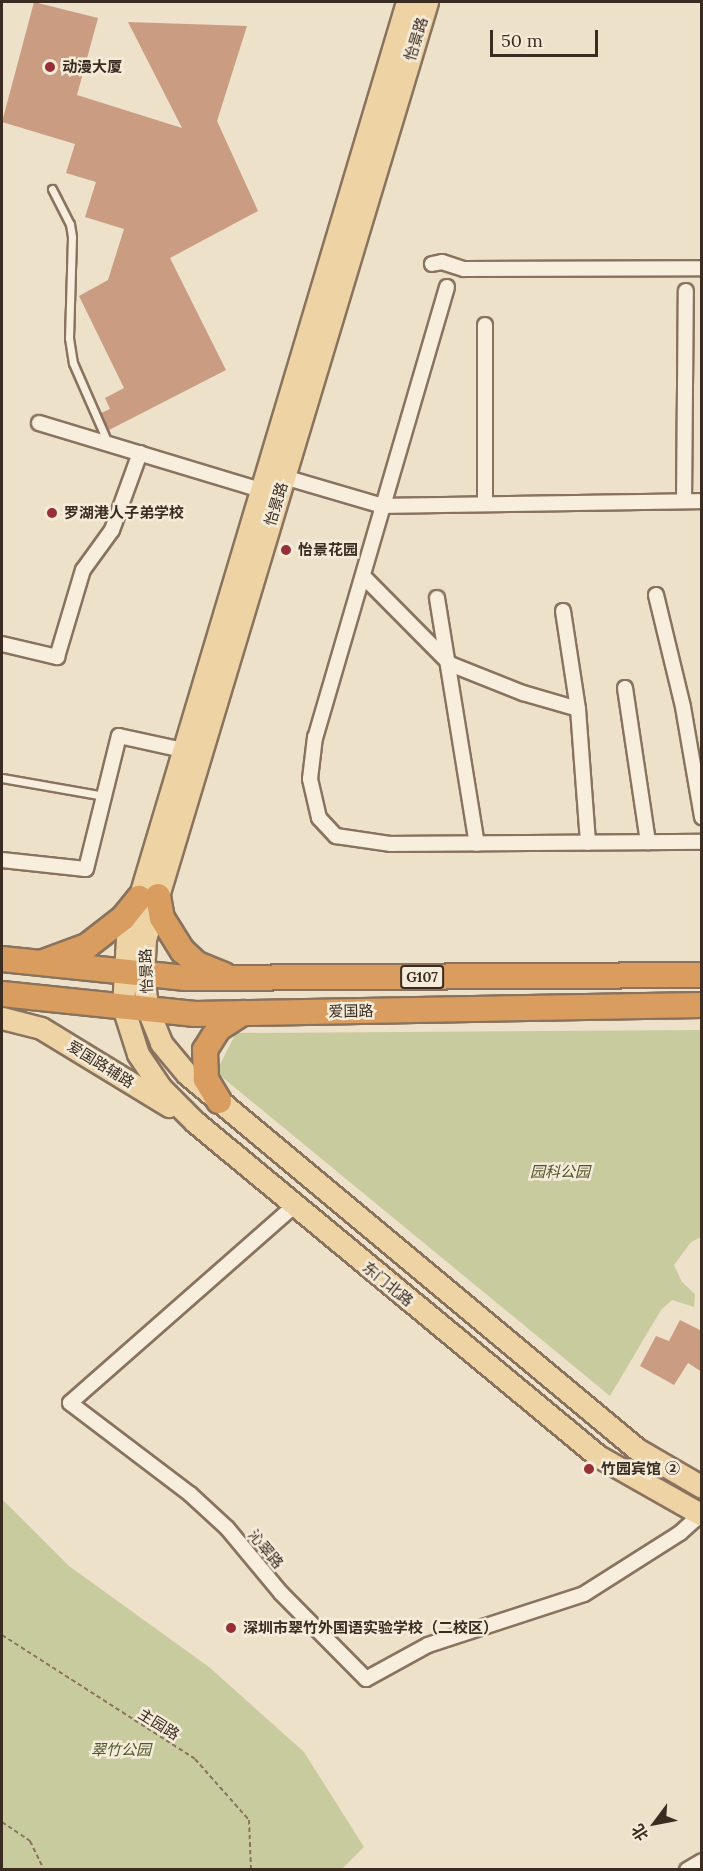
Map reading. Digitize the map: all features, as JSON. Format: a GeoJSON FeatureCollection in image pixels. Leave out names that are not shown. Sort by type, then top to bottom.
{"type":"FeatureCollection","features":[{"type":"Feature","properties":{"kind":"highway"},"geometry":{"type":"LineString","coordinates":[[31,962],[52,960],[87,946],[149,897],[183,951],[212,972],[232,978]]}},
{"type":"Feature","properties":{"kind":"highway","name":"G107"},"geometry":{"type":"LineString","coordinates":[[2,959],[132,975],[232,978],[702,975]]}},
{"type":"Feature","properties":{"kind":"highway","name":"爱国路"},"geometry":{"type":"LineString","coordinates":[[2,994],[148,1010],[243,1013],[702,1005]]}},
{"type":"Feature","properties":{"kind":"highway"},"geometry":{"type":"LineString","coordinates":[[219,1101],[206,1079],[205,1050],[218,1029],[243,1013]]}},
{"type":"Feature","properties":{"kind":"main road","name":"怡景路"},"geometry":{"type":"LineString","coordinates":[[123,1007],[183,750],[407,2]]}},
{"type":"Feature","properties":{"kind":"main road","name":"怡景路"},"geometry":{"type":"LineString","coordinates":[[149,897],[284,477],[427,2]]}},
{"type":"Feature","properties":{"kind":"main road","name":"怡景路"},"geometry":{"type":"LineString","coordinates":[[132,975],[148,1010]]}},
{"type":"Feature","properties":{"kind":"main road","name":"东门北路"},"geometry":{"type":"LineString","coordinates":[[123,1007],[138,1054],[160,1087],[195,1122],[598,1456],[701,1515]]}},
{"type":"Feature","properties":{"kind":"main road"},"geometry":{"type":"LineString","coordinates":[[148,1010],[172,1059],[219,1101],[637,1449],[702,1487]]}},
{"type":"Feature","properties":{"kind":"main road","name":"爱国路辅路"},"geometry":{"type":"LineString","coordinates":[[2,1018],[48,1033],[195,1122]]}},
{"type":"Feature","properties":{"kind":"street"},"geometry":{"type":"LineString","coordinates":[[432,264],[441,262],[464,269],[702,268]]}},
{"type":"Feature","properties":{"kind":"street"},"geometry":{"type":"LineString","coordinates":[[447,287],[315,737],[310,779],[319,818],[336,836],[357,841],[477,844],[702,842]]}},
{"type":"Feature","properties":{"kind":"street"},"geometry":{"type":"LineString","coordinates":[[684,501],[686,291]]}},
{"type":"Feature","properties":{"kind":"street"},"geometry":{"type":"LineString","coordinates":[[485,325],[485,504]]}},
{"type":"Feature","properties":{"kind":"street"},"geometry":{"type":"LineString","coordinates":[[39,423],[261,490]]}},
{"type":"Feature","properties":{"kind":"street"},"geometry":{"type":"LineString","coordinates":[[2,644],[57,657],[83,570],[112,530],[140,453]]}},
{"type":"Feature","properties":{"kind":"street"},"geometry":{"type":"LineString","coordinates":[[284,477],[383,506],[702,501]]}},
{"type":"Feature","properties":{"kind":"street"},"geometry":{"type":"LineString","coordinates":[[363,576],[450,664],[523,693],[578,709]]}},
{"type":"Feature","properties":{"kind":"street"},"geometry":{"type":"LineString","coordinates":[[656,595],[683,708],[702,817]]}},
{"type":"Feature","properties":{"kind":"street"},"geometry":{"type":"LineString","coordinates":[[437,598],[450,664],[477,844]]}},
{"type":"Feature","properties":{"kind":"street"},"geometry":{"type":"LineString","coordinates":[[563,611],[578,709],[588,843]]}},
{"type":"Feature","properties":{"kind":"street"},"geometry":{"type":"LineString","coordinates":[[625,688],[648,842]]}},
{"type":"Feature","properties":{"kind":"street"},"geometry":{"type":"LineString","coordinates":[[2,860],[86,869],[119,736],[183,750]]}},
{"type":"Feature","properties":{"kind":"street","name":"沁翠路"},"geometry":{"type":"LineString","coordinates":[[294,1206],[70,1403],[226,1528],[281,1593],[366,1679],[428,1645],[584,1593],[680,1533],[701,1515]]}},
{"type":"Feature","properties":{"kind":"street"},"geometry":{"type":"LineString","coordinates":[[687,1869],[702,1861]]}},
{"type":"Feature","properties":{"kind":"lane"},"geometry":{"type":"LineString","coordinates":[[52,189],[70,224],[72,237],[69,338],[73,363],[108,443]]}},
{"type":"Feature","properties":{"kind":"lane"},"geometry":{"type":"LineString","coordinates":[[2,778],[104,796]]}},
{"type":"Feature","properties":{"kind":"path","name":"主园路"},"geometry":{"type":"LineString","coordinates":[[2,1635],[195,1759],[249,1820],[251,1869]]}},
{"type":"Feature","properties":{"kind":"path"},"geometry":{"type":"LineString","coordinates":[[2,1822],[30,1842],[44,1869]]}},
{"type":"Feature","properties":{"kind":"green space","name":"园科公园"},"geometry":{"type":"Polygon","coordinates":[[[701,1030],[701,1237],[691,1242],[674,1265],[682,1282],[695,1294],[694,1307],[672,1300],[661,1310],[610,1396],[216,1072],[236,1033],[701,1030]]]}},
{"type":"Feature","properties":{"kind":"green space","name":"翠竹公园"},"geometry":{"type":"Polygon","coordinates":[[[2,1499],[69,1566],[209,1667],[304,1752],[364,1847],[342,1869],[2,1869],[2,1499]]]}},
{"type":"Feature","properties":{"kind":"building"},"geometry":{"type":"Polygon","coordinates":[[[34,2],[98,18],[77,95],[182,128],[128,22],[247,26],[217,121],[258,211],[170,258],[226,370],[109,430],[101,413],[110,409],[105,398],[124,388],[79,296],[108,280],[124,229],[85,217],[96,182],[66,173],[75,144],[2,122],[34,2]]]}},
{"type":"Feature","properties":{"kind":"building"},"geometry":{"type":"Polygon","coordinates":[[[680,1320],[702,1331],[702,1372],[688,1363],[674,1385],[640,1366],[656,1336],[669,1341],[680,1320]]]}},
{"type":"Feature","properties":{"kind":"place","name":"动漫大厦"},"geometry":{"type":"Point","coordinates":[50,67]}},
{"type":"Feature","properties":{"kind":"place","name":"罗湖港人子弟学校"},"geometry":{"type":"Point","coordinates":[52,513]}},
{"type":"Feature","properties":{"kind":"place","name":"怡景花园"},"geometry":{"type":"Point","coordinates":[286,550]}},
{"type":"Feature","properties":{"kind":"place","name":"竹园宾馆 ②"},"geometry":{"type":"Point","coordinates":[589,1469]}},
{"type":"Feature","properties":{"kind":"place","name":"深圳市翠竹外国语实验学校（二校区）"},"geometry":{"type":"Point","coordinates":[231,1628]}}]}
